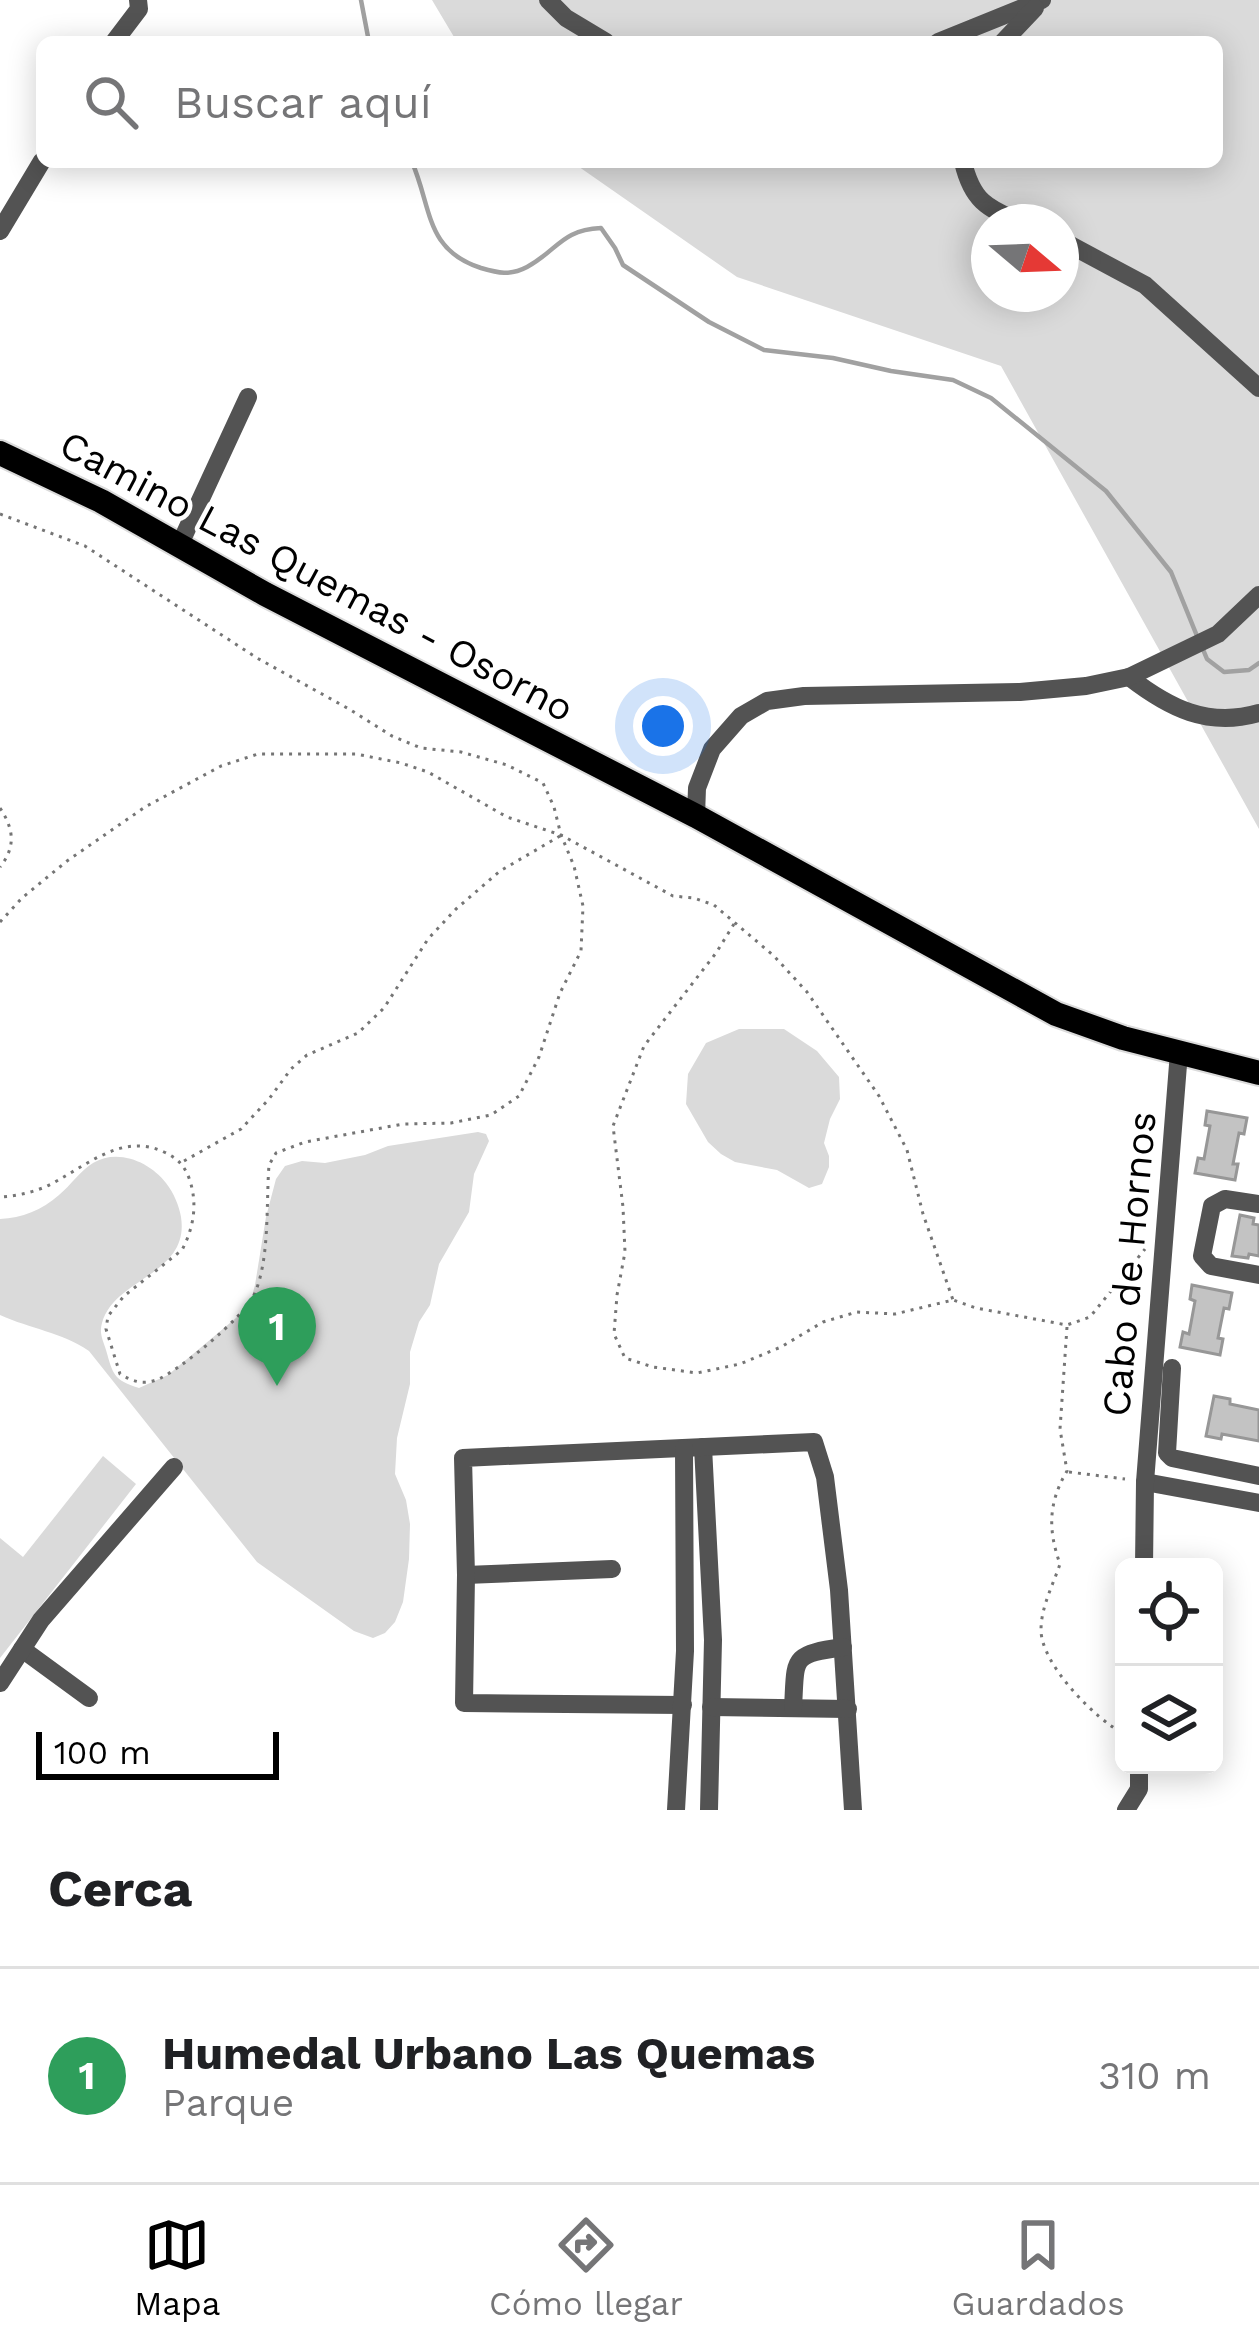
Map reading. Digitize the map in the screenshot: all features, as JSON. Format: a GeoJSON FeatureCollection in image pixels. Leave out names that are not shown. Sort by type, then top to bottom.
{"type":"FeatureCollection","features":[{"type":"Feature","properties":{"kind":"main road","name":"Camino Las Quemas - Osorno"},"geometry":{"type":"LineString","coordinates":[[0,452],[696,816],[1056,1014],[1123,1039],[1259,1072]]}},
{"type":"Feature","properties":{"kind":"street"},"geometry":{"type":"LineString","coordinates":[[118,36],[139,8],[138,0]]}},
{"type":"Feature","properties":{"kind":"street"},"geometry":{"type":"LineString","coordinates":[[548,0],[596,36]]}},
{"type":"Feature","properties":{"kind":"street"},"geometry":{"type":"LineString","coordinates":[[953,36],[1042,0]]}},
{"type":"Feature","properties":{"kind":"street"},"geometry":{"type":"LineString","coordinates":[[1009,36],[1042,0]]}},
{"type":"Feature","properties":{"kind":"street"},"geometry":{"type":"LineString","coordinates":[[0,231],[38,168]]}},
{"type":"Feature","properties":{"kind":"street"},"geometry":{"type":"LineString","coordinates":[[964,168],[968,183],[983,204]]}},
{"type":"Feature","properties":{"kind":"street"},"geometry":{"type":"LineString","coordinates":[[1079,250],[1145,285],[1259,388]]}},
{"type":"Feature","properties":{"kind":"street"},"geometry":{"type":"LineString","coordinates":[[180,544],[248,397]]}},
{"type":"Feature","properties":{"kind":"street"},"geometry":{"type":"LineString","coordinates":[[696,816],[700,775],[712,749],[741,716],[767,701],[804,696],[1020,692],[1129,677],[1218,634],[1259,595]]}},
{"type":"Feature","properties":{"kind":"street"},"geometry":{"type":"LineString","coordinates":[[1129,677],[1190,714],[1218,719],[1259,713]]}},
{"type":"Feature","properties":{"kind":"street","name":"Cabo de Hornos"},"geometry":{"type":"LineString","coordinates":[[1144,1558],[1145,1482],[1179,1052]]}},
{"type":"Feature","properties":{"kind":"street"},"geometry":{"type":"LineString","coordinates":[[1259,1204],[1217,1201],[1202,1256],[1211,1266],[1259,1275]]}},
{"type":"Feature","properties":{"kind":"street"},"geometry":{"type":"LineString","coordinates":[[1166,1224],[1207,1229]]}},
{"type":"Feature","properties":{"kind":"street"},"geometry":{"type":"LineString","coordinates":[[1172,1368],[1167,1453],[1172,1458],[1259,1476]]}},
{"type":"Feature","properties":{"kind":"street"},"geometry":{"type":"LineString","coordinates":[[682,1705],[464,1703],[464,1458],[814,1442],[825,1477],[843,1647],[853,1810]]}},
{"type":"Feature","properties":{"kind":"street"},"geometry":{"type":"LineString","coordinates":[[676,1810],[693,1448]]}},
{"type":"Feature","properties":{"kind":"street"},"geometry":{"type":"LineString","coordinates":[[693,1448],[713,1640],[709,1810]]}},
{"type":"Feature","properties":{"kind":"street"},"geometry":{"type":"LineString","coordinates":[[0,1683],[41,1620],[174,1467]]}},
{"type":"Feature","properties":{"kind":"street"},"geometry":{"type":"LineString","coordinates":[[1145,1482],[1259,1503]]}},
{"type":"Feature","properties":{"kind":"street"},"geometry":{"type":"LineString","coordinates":[[466,1575],[612,1569]]}},
{"type":"Feature","properties":{"kind":"street"},"geometry":{"type":"LineString","coordinates":[[793,1708],[795,1668],[800,1659],[809,1652],[843,1647]]}},
{"type":"Feature","properties":{"kind":"street"},"geometry":{"type":"LineString","coordinates":[[22,1649],[89,1698]]}},
{"type":"Feature","properties":{"kind":"street"},"geometry":{"type":"LineString","coordinates":[[711,1707],[848,1709]]}},
{"type":"Feature","properties":{"kind":"street"},"geometry":{"type":"LineString","coordinates":[[1126,1810],[1139,1789],[1139,1774]]}},
{"type":"Feature","properties":{"kind":"path"},"geometry":{"type":"LineString","coordinates":[[0,514],[85,546],[257,658],[392,736],[421,748],[461,752],[507,765],[543,783],[574,866],[583,906],[581,950],[519,1096],[491,1115],[451,1123],[403,1124],[305,1142],[277,1153],[269,1165],[254,1295],[204,1346],[158,1380],[143,1383],[120,1374],[106,1328],[108,1316],[124,1295],[182,1250],[189,1237],[194,1203],[181,1163],[152,1148],[112,1150],[22,1196],[0,1197]]}},
{"type":"Feature","properties":{"kind":"path"},"geometry":{"type":"LineString","coordinates":[[0,922],[22,898],[145,806],[221,766],[258,754],[356,754],[428,772],[507,817],[561,835],[673,896],[714,905],[774,956],[808,992],[879,1096],[907,1150],[952,1300]]}},
{"type":"Feature","properties":{"kind":"path"},"geometry":{"type":"LineString","coordinates":[[0,808],[13,838],[0,868]]}},
{"type":"Feature","properties":{"kind":"path"},"geometry":{"type":"LineString","coordinates":[[181,1163],[241,1129],[307,1055],[358,1033],[384,1008],[428,939],[456,909],[500,872],[561,835]]}},
{"type":"Feature","properties":{"kind":"path"},"geometry":{"type":"LineString","coordinates":[[735,923],[644,1046],[613,1126],[625,1252],[614,1334],[625,1358],[697,1373],[740,1364],[823,1322],[857,1312],[895,1314],[952,1300],[1067,1325],[1090,1317],[1166,1224]]}},
{"type":"Feature","properties":{"kind":"path"},"geometry":{"type":"LineString","coordinates":[[1067,1325],[1060,1429],[1067,1472],[1053,1495],[1053,1541],[1060,1564],[1040,1633],[1055,1669],[1115,1726]]}},
{"type":"Feature","properties":{"kind":"path"},"geometry":{"type":"LineString","coordinates":[[1067,1472],[1145,1482]]}},
{"type":"Feature","properties":{"kind":"shaded area"},"geometry":{"type":"Polygon","coordinates":[[[432,0],[1259,0],[1259,829],[1001,366],[737,277],[581,168],[1223,168],[1223,36],[453,36],[432,0]]]}},
{"type":"Feature","properties":{"kind":"shaded area"},"geometry":{"type":"Polygon","coordinates":[[[739,1029],[784,1029],[817,1051],[839,1077],[840,1099],[824,1143],[829,1167],[822,1184],[809,1188],[777,1170],[735,1162],[721,1154],[708,1142],[686,1104],[688,1074],[706,1043],[739,1029]]]}},
{"type":"Feature","properties":{"kind":"shaded area"},"geometry":{"type":"Polygon","coordinates":[[[478,1132],[489,1141],[474,1174],[469,1212],[439,1264],[430,1305],[410,1352],[410,1384],[397,1438],[395,1474],[410,1524],[403,1602],[395,1622],[373,1638],[354,1631],[257,1562],[89,1351],[0,1315],[0,1219],[46,1205],[88,1166],[103,1159],[133,1160],[166,1183],[181,1217],[181,1236],[174,1252],[109,1308],[101,1327],[115,1375],[139,1388],[168,1375],[249,1307],[266,1217],[276,1179],[285,1166],[302,1161],[325,1163],[388,1146],[478,1132]]]}},
{"type":"Feature","properties":{"kind":"shaded area"},"geometry":{"type":"Polygon","coordinates":[[[103,1456],[136,1484],[0,1658],[0,1538],[23,1557],[103,1456]]]}},
{"type":"Feature","properties":{"kind":"building"},"geometry":{"type":"Polygon","coordinates":[[[1207,1111],[1247,1118],[1233,1164],[1238,1164],[1235,1180],[1195,1173],[1198,1158],[1204,1159],[1210,1126],[1205,1125],[1207,1111]]]}},
{"type":"Feature","properties":{"kind":"building"},"geometry":{"type":"Polygon","coordinates":[[[1240,1215],[1254,1218],[1253,1224],[1259,1225],[1259,1256],[1232,1256],[1240,1215]]]}},
{"type":"Feature","properties":{"kind":"building"},"geometry":{"type":"Polygon","coordinates":[[[1192,1285],[1232,1293],[1218,1338],[1223,1339],[1220,1355],[1180,1347],[1183,1332],[1189,1334],[1195,1301],[1190,1299],[1192,1285]]]}},
{"type":"Feature","properties":{"kind":"building"},"geometry":{"type":"Polygon","coordinates":[[[1214,1396],[1259,1410],[1259,1441],[1206,1436],[1214,1396]]]}},
{"type":"Feature","properties":{"kind":"waterway"},"geometry":{"type":"LineString","coordinates":[[361,0],[368,36]]}},
{"type":"Feature","properties":{"kind":"waterway"},"geometry":{"type":"LineString","coordinates":[[414,168],[440,239],[463,260],[481,268],[504,273],[521,270],[568,237],[601,228],[623,265],[709,322],[764,350],[953,380],[991,398],[1106,491],[1171,572],[1197,636]]}},
{"type":"Feature","properties":{"kind":"waterway"},"geometry":{"type":"LineString","coordinates":[[1202,647],[1207,659],[1224,672],[1249,670],[1259,663]]}},
{"type":"Feature","properties":{"kind":"place","name":"Humedal Urbano Las Quemas"},"geometry":{"type":"Point","coordinates":[277,1386]}}]}
